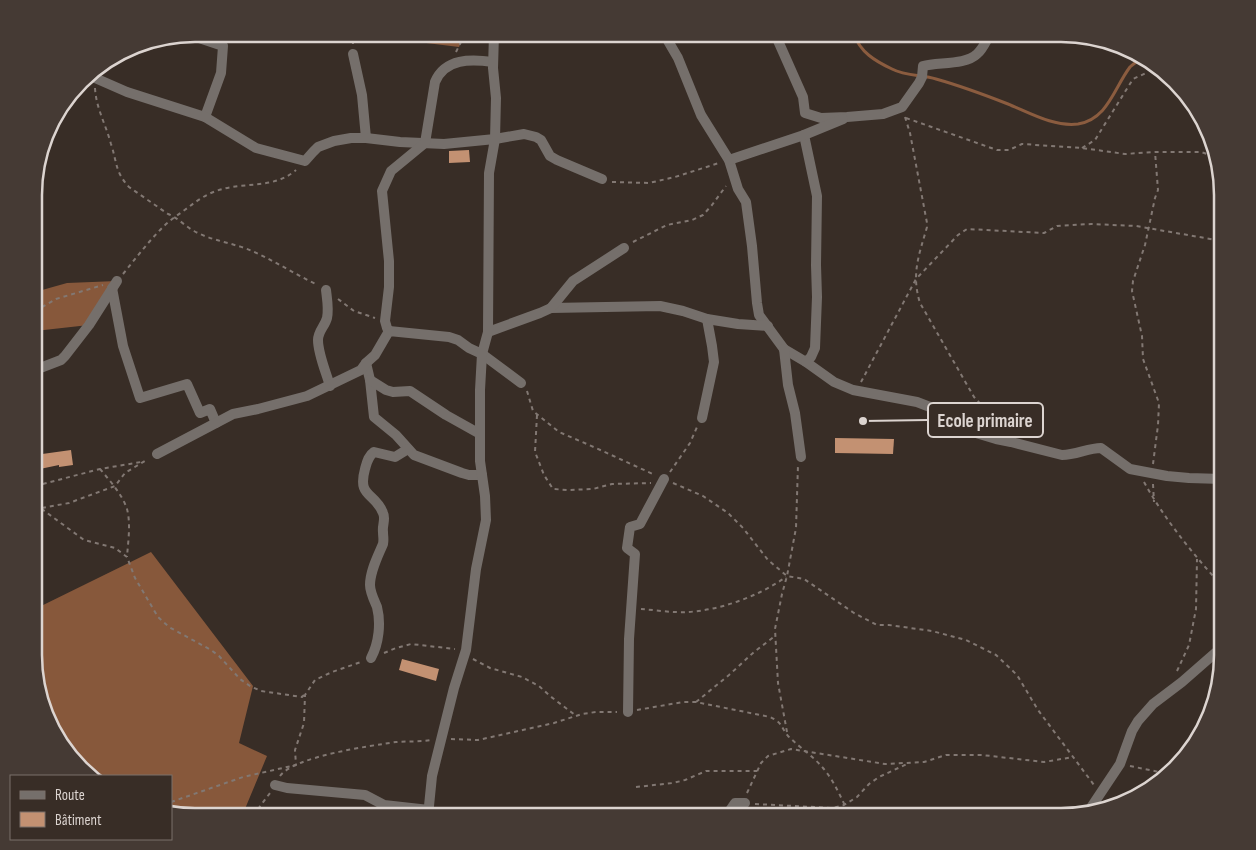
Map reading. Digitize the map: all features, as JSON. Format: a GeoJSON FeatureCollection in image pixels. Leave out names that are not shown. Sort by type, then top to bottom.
{"type":"FeatureCollection","features":[{"type":"Feature","properties":{"kind":"street"},"geometry":{"type":"LineString","coordinates":[[669,42],[678,58],[701,115],[729,160],[738,189],[746,202],[759,314],[784,349],[834,382],[852,390],[917,402],[930,407],[959,425],[996,439],[1062,455],[1101,448],[1130,469],[1152,474],[1213,479]]}},
{"type":"Feature","properties":{"kind":"street"},"geometry":{"type":"LineString","coordinates":[[779,42],[803,98],[805,114],[821,118],[883,114],[902,106],[919,83],[922,77],[923,66],[932,63],[956,62],[976,56],[986,42]]}},
{"type":"Feature","properties":{"kind":"street"},"geometry":{"type":"LineString","coordinates":[[205,117],[221,73],[223,46],[214,43]]}},
{"type":"Feature","properties":{"kind":"street"},"geometry":{"type":"LineString","coordinates":[[429,808],[432,776],[454,688],[466,650],[476,569],[486,520],[486,496],[480,461],[480,390],[482,354],[488,332],[489,173],[495,139],[496,98],[494,43]]}},
{"type":"Feature","properties":{"kind":"street"},"geometry":{"type":"LineString","coordinates":[[353,54],[362,95],[366,138]]}},
{"type":"Feature","properties":{"kind":"street"},"geometry":{"type":"LineString","coordinates":[[493,62],[470,60],[449,64],[439,73],[435,82],[425,143],[391,172],[382,191],[390,287],[385,321],[386,328],[389,331],[449,337],[458,340],[482,354],[521,383]]}},
{"type":"Feature","properties":{"kind":"street"},"geometry":{"type":"LineString","coordinates":[[97,78],[127,92],[205,117],[256,148],[305,161],[318,147],[334,141],[351,138],[444,144],[524,134],[541,140],[550,156],[602,180]]}},
{"type":"Feature","properties":{"kind":"street"},"geometry":{"type":"LineString","coordinates":[[729,160],[804,135],[847,117]]}},
{"type":"Feature","properties":{"kind":"street"},"geometry":{"type":"LineString","coordinates":[[804,135],[817,196],[815,348],[811,357],[806,362]]}},
{"type":"Feature","properties":{"kind":"street"},"geometry":{"type":"LineString","coordinates":[[488,332],[540,314],[551,308],[573,281],[624,248]]}},
{"type":"Feature","properties":{"kind":"street"},"geometry":{"type":"LineString","coordinates":[[42,367],[61,360],[65,356],[89,325],[115,285]]}},
{"type":"Feature","properties":{"kind":"street"},"geometry":{"type":"LineString","coordinates":[[115,285],[123,346],[140,398],[187,384],[200,412],[210,409],[216,423]]}},
{"type":"Feature","properties":{"kind":"street"},"geometry":{"type":"LineString","coordinates":[[326,290],[327,315],[319,332],[318,341],[330,386]]}},
{"type":"Feature","properties":{"kind":"street"},"geometry":{"type":"LineString","coordinates":[[551,308],[660,306],[683,310],[707,319],[768,326]]}},
{"type":"Feature","properties":{"kind":"street"},"geometry":{"type":"LineString","coordinates":[[702,418],[714,362],[707,319]]}},
{"type":"Feature","properties":{"kind":"street"},"geometry":{"type":"LineString","coordinates":[[157,454],[233,414],[307,396],[361,370],[375,354],[389,331]]}},
{"type":"Feature","properties":{"kind":"street"},"geometry":{"type":"LineString","coordinates":[[784,349],[788,385],[795,413],[801,456]]}},
{"type":"Feature","properties":{"kind":"street"},"geometry":{"type":"LineString","coordinates":[[366,363],[374,416],[396,435],[414,455],[455,471],[469,475],[482,475]]}},
{"type":"Feature","properties":{"kind":"street"},"geometry":{"type":"LineString","coordinates":[[370,380],[393,392],[410,391],[446,415],[480,434]]}},
{"type":"Feature","properties":{"kind":"street"},"geometry":{"type":"LineString","coordinates":[[372,658],[377,639],[379,619],[370,587],[371,578],[384,540],[382,531],[385,518],[380,507],[364,489],[362,480],[370,455],[374,452],[395,457],[408,449]]}},
{"type":"Feature","properties":{"kind":"street"},"geometry":{"type":"LineString","coordinates":[[628,712],[629,639],[635,554],[627,548],[630,527],[640,524],[664,479]]}},
{"type":"Feature","properties":{"kind":"street"},"geometry":{"type":"LineString","coordinates":[[1093,804],[1120,764],[1132,731],[1138,721],[1153,704],[1213,655]]}},
{"type":"Feature","properties":{"kind":"street"},"geometry":{"type":"LineString","coordinates":[[276,785],[287,788],[365,796],[384,804],[402,808]]}},
{"type":"Feature","properties":{"kind":"street"},"geometry":{"type":"LineString","coordinates":[[731,807],[734,803],[745,803]]}},
{"type":"Feature","properties":{"kind":"path"},"geometry":{"type":"LineString","coordinates":[[449,64],[461,43]]}},
{"type":"Feature","properties":{"kind":"path"},"geometry":{"type":"LineString","coordinates":[[1082,148],[1095,140],[1133,79],[1146,73]]}},
{"type":"Feature","properties":{"kind":"path"},"geometry":{"type":"LineString","coordinates":[[94,81],[96,98],[112,145],[115,164],[121,178],[129,187],[194,231],[232,246],[254,252],[326,290],[354,311],[385,321]]}},
{"type":"Feature","properties":{"kind":"path"},"geometry":{"type":"LineString","coordinates":[[1003,433],[974,397],[920,303],[917,292],[916,269],[927,223],[910,133],[905,117],[997,150],[1009,150],[1022,144],[1082,148],[1125,154],[1201,152],[1207,154]]}},
{"type":"Feature","properties":{"kind":"path"},"geometry":{"type":"LineString","coordinates":[[1154,502],[1152,474],[1159,403],[1143,359],[1142,336],[1132,290],[1158,190],[1155,152]]}},
{"type":"Feature","properties":{"kind":"path"},"geometry":{"type":"LineString","coordinates":[[602,180],[608,182],[649,183],[729,160]]}},
{"type":"Feature","properties":{"kind":"path"},"geometry":{"type":"LineString","coordinates":[[42,306],[56,299],[115,285],[147,244],[164,226],[216,190],[280,180],[287,177],[305,161]]}},
{"type":"Feature","properties":{"kind":"path"},"geometry":{"type":"LineString","coordinates":[[624,248],[668,225],[692,220],[703,215],[733,176]]}},
{"type":"Feature","properties":{"kind":"path"},"geometry":{"type":"LineString","coordinates":[[852,390],[859,386],[864,378],[916,279],[958,235],[967,229],[1044,232],[1056,226],[1091,224],[1136,226],[1213,239]]}},
{"type":"Feature","properties":{"kind":"path"},"geometry":{"type":"LineString","coordinates":[[521,383],[525,386],[533,411],[559,432],[702,496],[728,513],[744,528],[768,560],[788,576],[804,579],[854,613],[877,624],[932,631],[966,640],[996,655],[1017,675],[1038,710],[1100,793]]}},
{"type":"Feature","properties":{"kind":"path"},"geometry":{"type":"LineString","coordinates":[[537,415],[535,452],[544,475],[554,489],[568,490],[593,489],[612,484],[652,483],[664,479],[690,443],[702,418]]}},
{"type":"Feature","properties":{"kind":"path"},"geometry":{"type":"LineString","coordinates":[[42,508],[69,503],[115,486],[125,473],[157,454]]}},
{"type":"Feature","properties":{"kind":"path"},"geometry":{"type":"LineString","coordinates":[[787,734],[778,683],[775,629],[782,594],[788,576],[796,528],[797,468],[801,456]]}},
{"type":"Feature","properties":{"kind":"path"},"geometry":{"type":"LineString","coordinates":[[42,484],[100,469],[143,462]]}},
{"type":"Feature","properties":{"kind":"path"},"geometry":{"type":"LineString","coordinates":[[100,469],[115,486],[127,509],[129,524],[127,557],[135,578],[158,616],[169,628],[219,656],[240,679],[250,686],[270,693],[302,697],[305,695]]}},
{"type":"Feature","properties":{"kind":"path"},"geometry":{"type":"LineString","coordinates":[[1143,480],[1154,502],[1213,576]]}},
{"type":"Feature","properties":{"kind":"path"},"geometry":{"type":"LineString","coordinates":[[42,508],[84,540],[115,548],[127,557]]}},
{"type":"Feature","properties":{"kind":"path"},"geometry":{"type":"LineString","coordinates":[[1168,692],[1189,645],[1196,609],[1197,558]]}},
{"type":"Feature","properties":{"kind":"path"},"geometry":{"type":"LineString","coordinates":[[631,609],[686,612],[711,610],[749,597],[775,585],[788,576]]}},
{"type":"Feature","properties":{"kind":"path"},"geometry":{"type":"LineString","coordinates":[[696,702],[754,652],[776,636]]}},
{"type":"Feature","properties":{"kind":"path"},"geometry":{"type":"LineString","coordinates":[[296,765],[295,750],[304,723],[305,695],[315,680],[396,648],[411,644],[466,650],[474,660],[490,668],[522,678],[539,686],[576,716]]}},
{"type":"Feature","properties":{"kind":"path"},"geometry":{"type":"LineString","coordinates":[[258,808],[276,785],[281,774],[296,765],[318,756],[398,742],[442,738],[478,740],[596,712],[628,712],[683,702],[696,702],[778,720],[787,734],[824,768],[844,805]]}},
{"type":"Feature","properties":{"kind":"path"},"geometry":{"type":"LineString","coordinates":[[812,807],[745,803],[747,793],[757,771],[761,763],[768,756],[791,749],[885,764],[924,762],[946,754],[982,755],[1044,762],[1073,757]]}},
{"type":"Feature","properties":{"kind":"path"},"geometry":{"type":"LineString","coordinates":[[836,807],[844,805],[857,797],[869,784],[909,763]]}},
{"type":"Feature","properties":{"kind":"path"},"geometry":{"type":"LineString","coordinates":[[1120,764],[1159,772]]}},
{"type":"Feature","properties":{"kind":"path"},"geometry":{"type":"LineString","coordinates":[[172,802],[243,777],[296,765]]}},
{"type":"Feature","properties":{"kind":"path"},"geometry":{"type":"LineString","coordinates":[[636,787],[673,783],[706,771],[757,771]]}},
{"type":"Feature","properties":{"kind":"shaded area"},"geometry":{"type":"Polygon","coordinates":[[[424,43],[461,43],[459,47],[424,43]]]}},
{"type":"Feature","properties":{"kind":"shaded area"},"geometry":{"type":"Polygon","coordinates":[[[117,281],[89,325],[42,330],[42,290],[67,283],[117,281]]]}},
{"type":"Feature","properties":{"kind":"shaded area"},"geometry":{"type":"Polygon","coordinates":[[[151,552],[253,686],[239,743],[267,756],[245,808],[196,808],[172,805],[172,775],[101,775],[95,770],[74,748],[63,731],[51,704],[45,684],[42,654],[42,606],[151,552]]]}},
{"type":"Feature","properties":{"kind":"building"},"geometry":{"type":"Polygon","coordinates":[[[469,150],[470,162],[449,163],[449,151],[469,150]]]}},
{"type":"Feature","properties":{"kind":"building"},"geometry":{"type":"Polygon","coordinates":[[[835,438],[894,439],[893,454],[835,453],[835,438]]]}},
{"type":"Feature","properties":{"kind":"building"},"geometry":{"type":"Polygon","coordinates":[[[71,450],[73,465],[59,467],[59,465],[42,469],[42,454],[71,450]]]}},
{"type":"Feature","properties":{"kind":"building"},"geometry":{"type":"Polygon","coordinates":[[[402,659],[439,669],[436,681],[399,670],[402,659]]]}},
{"type":"Feature","properties":{"kind":"waterway"},"geometry":{"type":"LineString","coordinates":[[858,42],[869,55],[897,71],[945,82],[991,97],[1042,119],[1069,124],[1078,124],[1097,116],[1109,102],[1124,75],[1136,62]]}},
{"type":"Feature","properties":{"kind":"place","name":"Ecole primaire"},"geometry":{"type":"Point","coordinates":[863,421]}}]}
